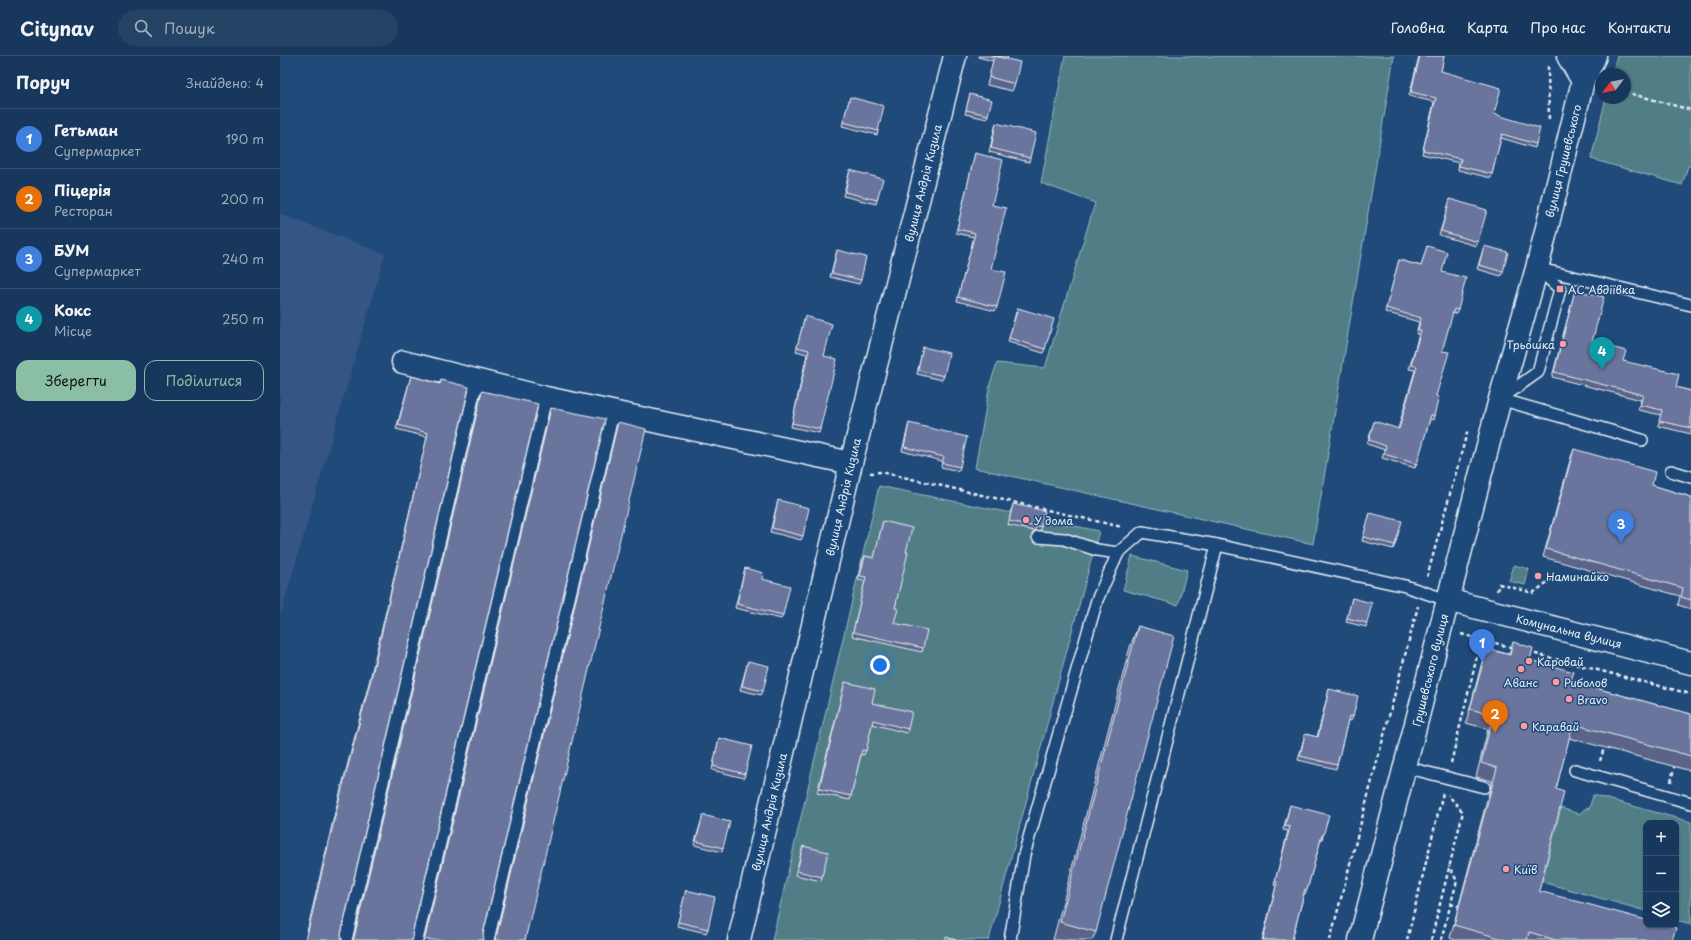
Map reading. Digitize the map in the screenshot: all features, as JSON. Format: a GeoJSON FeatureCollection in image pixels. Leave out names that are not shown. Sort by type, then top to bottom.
{"type":"FeatureCollection","features":[{"type":"Feature","properties":{"kind":"street","name":"вулиця Андрія Кизила"},"geometry":{"type":"LineString","coordinates":[[739,940],[851,463],[955,56]]}},
{"type":"Feature","properties":{"kind":"street","name":"вулиця Грушевського"},"geometry":{"type":"LineString","coordinates":[[1500,399],[1537,268],[1583,81],[1595,56]]}},
{"type":"Feature","properties":{"kind":"street"},"geometry":{"type":"LineString","coordinates":[[1558,60],[1583,81]]}},
{"type":"Feature","properties":{"kind":"street"},"geometry":{"type":"LineString","coordinates":[[403,362],[546,398],[851,463]]}},
{"type":"Feature","properties":{"kind":"street","name":"Грушевського вулиця"},"geometry":{"type":"LineString","coordinates":[[1360,940],[1500,399]]}},
{"type":"Feature","properties":{"kind":"street","name":"Комунальна вулиця"},"geometry":{"type":"LineString","coordinates":[[1447,600],[1691,663]]}},
{"type":"Feature","properties":{"kind":"lane"},"geometry":{"type":"LineString","coordinates":[[1537,268],[1691,305]]}},
{"type":"Feature","properties":{"kind":"lane"},"geometry":{"type":"LineString","coordinates":[[1500,399],[1538,372],[1560,289],[1537,268]]}},
{"type":"Feature","properties":{"kind":"lane"},"geometry":{"type":"LineString","coordinates":[[346,940],[477,380]]}},
{"type":"Feature","properties":{"kind":"lane"},"geometry":{"type":"LineString","coordinates":[[417,940],[546,398]]}},
{"type":"Feature","properties":{"kind":"lane"},"geometry":{"type":"LineString","coordinates":[[1500,399],[1642,440]]}},
{"type":"Feature","properties":{"kind":"lane"},"geometry":{"type":"LineString","coordinates":[[488,940],[613,412]]}},
{"type":"Feature","properties":{"kind":"lane"},"geometry":{"type":"LineString","coordinates":[[1671,471],[1691,477]]}},
{"type":"Feature","properties":{"kind":"lane"},"geometry":{"type":"LineString","coordinates":[[1010,940],[1026,847],[1097,600],[1118,554],[1142,532],[1217,545],[1405,586],[1447,600]]}},
{"type":"Feature","properties":{"kind":"lane"},"geometry":{"type":"LineString","coordinates":[[1038,536],[1064,539],[1097,550],[1118,554]]}},
{"type":"Feature","properties":{"kind":"lane"},"geometry":{"type":"LineString","coordinates":[[1116,940],[1217,545]]}},
{"type":"Feature","properties":{"kind":"lane"},"geometry":{"type":"LineString","coordinates":[[1405,766],[1484,787]]}},
{"type":"Feature","properties":{"kind":"lane"},"geometry":{"type":"LineString","coordinates":[[1575,770],[1691,803]]}},
{"type":"Feature","properties":{"kind":"path"},"geometry":{"type":"LineString","coordinates":[[1549,122],[1558,60]]}},
{"type":"Feature","properties":{"kind":"path"},"geometry":{"type":"LineString","coordinates":[[1631,94],[1691,110]]}},
{"type":"Feature","properties":{"kind":"path"},"geometry":{"type":"LineString","coordinates":[[1330,940],[1422,592],[1469,425]]}},
{"type":"Feature","properties":{"kind":"path"},"geometry":{"type":"LineString","coordinates":[[851,463],[872,474],[881,472],[1142,532]]}},
{"type":"Feature","properties":{"kind":"path"},"geometry":{"type":"LineString","coordinates":[[1447,778],[1481,640],[1499,584],[1533,594],[1553,578]]}},
{"type":"Feature","properties":{"kind":"path"},"geometry":{"type":"LineString","coordinates":[[1414,622],[1518,649]]}},
{"type":"Feature","properties":{"kind":"path"},"geometry":{"type":"LineString","coordinates":[[1526,651],[1691,694]]}},
{"type":"Feature","properties":{"kind":"path"},"geometry":{"type":"LineString","coordinates":[[1407,940],[1444,790],[1464,812],[1430,940]]}},
{"type":"Feature","properties":{"kind":"path"},"geometry":{"type":"LineString","coordinates":[[1440,940],[1457,881],[1449,866]]}},
{"type":"Feature","properties":{"kind":"path"},"geometry":{"type":"LineString","coordinates":[[1450,904],[1458,906]]}},
{"type":"Feature","properties":{"kind":"shaded area"},"geometry":{"type":"Polygon","coordinates":[[[280,214],[385,254],[280,617],[280,214]]]}},
{"type":"Feature","properties":{"kind":"green space"},"geometry":{"type":"Polygon","coordinates":[[[1065,56],[1394,56],[1313,544],[975,468],[990,384],[997,363],[1045,368],[1095,203],[1041,183],[1065,56]]]}},
{"type":"Feature","properties":{"kind":"green space"},"geometry":{"type":"Polygon","coordinates":[[[1617,56],[1691,56],[1691,166],[1688,166],[1682,185],[1591,159],[1605,104],[1631,104],[1631,68],[1614,68],[1617,56]]]}},
{"type":"Feature","properties":{"kind":"green space"},"geometry":{"type":"Polygon","coordinates":[[[879,486],[1099,531],[989,940],[772,940],[879,486]]]}},
{"type":"Feature","properties":{"kind":"green space"},"geometry":{"type":"Polygon","coordinates":[[[1132,556],[1187,570],[1178,605],[1123,590],[1132,556]]]}},
{"type":"Feature","properties":{"kind":"green space"},"geometry":{"type":"Polygon","coordinates":[[[1514,565],[1529,569],[1525,585],[1509,581],[1514,565]]]}},
{"type":"Feature","properties":{"kind":"green space"},"geometry":{"type":"Polygon","coordinates":[[[1593,795],[1691,822],[1691,924],[1679,921],[1679,820],[1643,820],[1643,910],[1542,882],[1561,808],[1579,814],[1586,808],[1589,809],[1593,795]]]}},
{"type":"Feature","properties":{"kind":"building"},"geometry":{"type":"Polygon","coordinates":[[[994,56],[1008,56],[1007,59],[994,56]]]}},
{"type":"Feature","properties":{"kind":"building"},"geometry":{"type":"Polygon","coordinates":[[[994,56],[1020,62],[1015,84],[989,77],[994,56]]]}},
{"type":"Feature","properties":{"kind":"building"},"geometry":{"type":"Polygon","coordinates":[[[1420,56],[1444,56],[1441,71],[1501,88],[1494,114],[1540,128],[1536,144],[1502,134],[1492,174],[1459,166],[1461,159],[1423,150],[1436,98],[1411,92],[1420,56]]]}},
{"type":"Feature","properties":{"kind":"building"},"geometry":{"type":"Polygon","coordinates":[[[970,94],[992,100],[988,115],[966,110],[970,94]]]}},
{"type":"Feature","properties":{"kind":"building"},"geometry":{"type":"Polygon","coordinates":[[[850,97],[884,106],[878,131],[843,122],[850,97]]]}},
{"type":"Feature","properties":{"kind":"building"},"geometry":{"type":"Polygon","coordinates":[[[996,123],[1036,133],[1030,158],[991,148],[996,123]]]}},
{"type":"Feature","properties":{"kind":"building"},"geometry":{"type":"Polygon","coordinates":[[[975,153],[1003,160],[992,205],[1006,208],[991,269],[1006,272],[997,307],[958,297],[975,233],[957,229],[975,153]]]}},
{"type":"Feature","properties":{"kind":"building"},"geometry":{"type":"Polygon","coordinates":[[[850,170],[883,179],[877,200],[845,192],[850,170]]]}},
{"type":"Feature","properties":{"kind":"building"},"geometry":{"type":"Polygon","coordinates":[[[1450,199],[1487,210],[1478,242],[1441,231],[1450,199]]]}},
{"type":"Feature","properties":{"kind":"building"},"geometry":{"type":"Polygon","coordinates":[[[1427,246],[1447,252],[1442,272],[1466,278],[1458,310],[1454,309],[1442,351],[1449,352],[1436,396],[1439,397],[1434,416],[1431,415],[1417,464],[1384,454],[1386,446],[1369,440],[1374,421],[1399,429],[1417,366],[1411,365],[1421,330],[1418,330],[1421,318],[1386,308],[1399,260],[1421,266],[1427,246]]]}},
{"type":"Feature","properties":{"kind":"building"},"geometry":{"type":"Polygon","coordinates":[[[1484,246],[1508,252],[1503,272],[1479,265],[1484,246]]]}},
{"type":"Feature","properties":{"kind":"building"},"geometry":{"type":"Polygon","coordinates":[[[837,250],[866,257],[861,280],[832,273],[837,250]]]}},
{"type":"Feature","properties":{"kind":"building"},"geometry":{"type":"Polygon","coordinates":[[[1575,290],[1604,297],[1592,342],[1626,351],[1623,361],[1679,374],[1676,387],[1691,391],[1691,428],[1659,421],[1662,410],[1640,405],[1643,395],[1554,372],[1575,290]]]}},
{"type":"Feature","properties":{"kind":"building"},"geometry":{"type":"Polygon","coordinates":[[[1018,308],[1054,319],[1045,349],[1009,338],[1018,308]]]}},
{"type":"Feature","properties":{"kind":"building"},"geometry":{"type":"Polygon","coordinates":[[[805,316],[832,324],[824,356],[837,359],[820,429],[792,423],[809,350],[797,347],[805,316]]]}},
{"type":"Feature","properties":{"kind":"building"},"geometry":{"type":"Polygon","coordinates":[[[923,347],[949,353],[944,376],[918,370],[923,347]]]}},
{"type":"Feature","properties":{"kind":"building"},"geometry":{"type":"Polygon","coordinates":[[[411,376],[440,384],[441,380],[469,387],[341,934],[342,940],[306,940],[337,808],[372,675],[428,433],[398,425],[411,376]]]}},
{"type":"Feature","properties":{"kind":"building"},"geometry":{"type":"Polygon","coordinates":[[[482,391],[538,404],[412,934],[413,940],[353,940],[354,938],[482,391]]]}},
{"type":"Feature","properties":{"kind":"building"},"geometry":{"type":"Polygon","coordinates":[[[551,408],[605,419],[483,934],[484,940],[424,940],[425,938],[551,408]]]}},
{"type":"Feature","properties":{"kind":"building"},"geometry":{"type":"Polygon","coordinates":[[[618,422],[646,429],[525,940],[495,940],[496,938],[618,422]]]}},
{"type":"Feature","properties":{"kind":"building"},"geometry":{"type":"Polygon","coordinates":[[[909,423],[967,437],[960,467],[942,463],[944,457],[904,447],[909,423]]]}},
{"type":"Feature","properties":{"kind":"building"},"geometry":{"type":"Polygon","coordinates":[[[1574,449],[1655,472],[1652,485],[1691,497],[1691,600],[1681,597],[1683,588],[1546,549],[1574,449]]]}},
{"type":"Feature","properties":{"kind":"building"},"geometry":{"type":"Polygon","coordinates":[[[778,500],[809,508],[803,536],[772,528],[778,500]]]}},
{"type":"Feature","properties":{"kind":"building","name":"У дома"},"geometry":{"type":"Polygon","coordinates":[[[1013,504],[1045,511],[1041,526],[1036,527],[1009,521],[1013,504]]]}},
{"type":"Feature","properties":{"kind":"building"},"geometry":{"type":"Polygon","coordinates":[[[1370,513],[1402,521],[1395,545],[1363,537],[1370,513]]]}},
{"type":"Feature","properties":{"kind":"building"},"geometry":{"type":"Polygon","coordinates":[[[883,521],[912,528],[895,608],[898,609],[894,623],[927,630],[923,648],[853,632],[866,577],[860,576],[865,556],[874,558],[883,521]]]}},
{"type":"Feature","properties":{"kind":"building"},"geometry":{"type":"Polygon","coordinates":[[[745,568],[763,573],[762,579],[790,586],[783,615],[737,604],[745,568]]]}},
{"type":"Feature","properties":{"kind":"building"},"geometry":{"type":"Polygon","coordinates":[[[1352,598],[1372,603],[1367,623],[1347,618],[1352,598]]]}},
{"type":"Feature","properties":{"kind":"building"},"geometry":{"type":"Polygon","coordinates":[[[1138,626],[1174,636],[1096,932],[1060,922],[1138,626]]]}},
{"type":"Feature","properties":{"kind":"building"},"geometry":{"type":"Polygon","coordinates":[[[1513,642],[1533,648],[1530,660],[1574,672],[1571,680],[1584,683],[1584,685],[1691,714],[1691,756],[1573,724],[1556,789],[1564,792],[1539,891],[1643,919],[1643,928],[1676,928],[1672,940],[1556,940],[1529,932],[1527,940],[1506,940],[1454,925],[1497,768],[1481,763],[1493,715],[1470,709],[1487,649],[1510,655],[1513,642]]]}},
{"type":"Feature","properties":{"kind":"building"},"geometry":{"type":"Polygon","coordinates":[[[748,661],[769,666],[763,691],[742,686],[748,661]]]}},
{"type":"Feature","properties":{"kind":"building"},"geometry":{"type":"Polygon","coordinates":[[[845,682],[875,689],[872,703],[912,712],[908,729],[873,720],[866,751],[862,750],[851,796],[819,789],[845,682]]]}},
{"type":"Feature","properties":{"kind":"building"},"geometry":{"type":"Polygon","coordinates":[[[1329,689],[1358,696],[1353,717],[1349,716],[1337,765],[1300,756],[1305,734],[1318,737],[1329,689]]]}},
{"type":"Feature","properties":{"kind":"building"},"geometry":{"type":"Polygon","coordinates":[[[719,738],[752,746],[745,774],[713,766],[719,738]]]}},
{"type":"Feature","properties":{"kind":"building"},"geometry":{"type":"Polygon","coordinates":[[[1290,805],[1329,815],[1307,890],[1305,889],[1292,940],[1263,940],[1277,882],[1275,881],[1290,827],[1285,826],[1290,805]]]}},
{"type":"Feature","properties":{"kind":"building"},"geometry":{"type":"Polygon","coordinates":[[[703,815],[730,822],[723,848],[696,841],[703,815]]]}},
{"type":"Feature","properties":{"kind":"building"},"geometry":{"type":"Polygon","coordinates":[[[803,846],[828,852],[822,877],[797,871],[803,846]]]}},
{"type":"Feature","properties":{"kind":"building"},"geometry":{"type":"Polygon","coordinates":[[[686,890],[715,897],[708,929],[678,922],[686,890]]]}},
{"type":"Feature","properties":{"kind":"building"},"geometry":{"type":"Polygon","coordinates":[[[946,937],[956,940],[946,940],[946,937]]]}},
{"type":"Feature","properties":{"kind":"place","name":"АС Авдіївка"},"geometry":{"type":"Point","coordinates":[1560,289]}},
{"type":"Feature","properties":{"kind":"place","name":"Трьошка"},"geometry":{"type":"Point","coordinates":[1563,344]}},
{"type":"Feature","properties":{"kind":"place","name":"Кокс"},"geometry":{"type":"Point","coordinates":[1602,370]}},
{"type":"Feature","properties":{"kind":"place","name":"У дома"},"geometry":{"type":"Point","coordinates":[1026,520]}},
{"type":"Feature","properties":{"kind":"place","name":"БУМ"},"geometry":{"type":"Point","coordinates":[1621,543]}},
{"type":"Feature","properties":{"kind":"place","name":"Наминайко"},"geometry":{"type":"Point","coordinates":[1538,576]}},
{"type":"Feature","properties":{"kind":"place","name":"Каровай"},"geometry":{"type":"Point","coordinates":[1529,661]}},
{"type":"Feature","properties":{"kind":"place","name":"Гетьман"},"geometry":{"type":"Point","coordinates":[1482,662]}},
{"type":"Feature","properties":{"kind":"place","name":"Аванс"},"geometry":{"type":"Point","coordinates":[1521,669]}},
{"type":"Feature","properties":{"kind":"place","name":"Риболов"},"geometry":{"type":"Point","coordinates":[1556,682]}},
{"type":"Feature","properties":{"kind":"place","name":"Bravo"},"geometry":{"type":"Point","coordinates":[1569,699]}},
{"type":"Feature","properties":{"kind":"place","name":"Каравай"},"geometry":{"type":"Point","coordinates":[1524,726]}},
{"type":"Feature","properties":{"kind":"place","name":"Піцерія"},"geometry":{"type":"Point","coordinates":[1495,733]}},
{"type":"Feature","properties":{"kind":"place","name":"Київ"},"geometry":{"type":"Point","coordinates":[1506,869]}}]}
